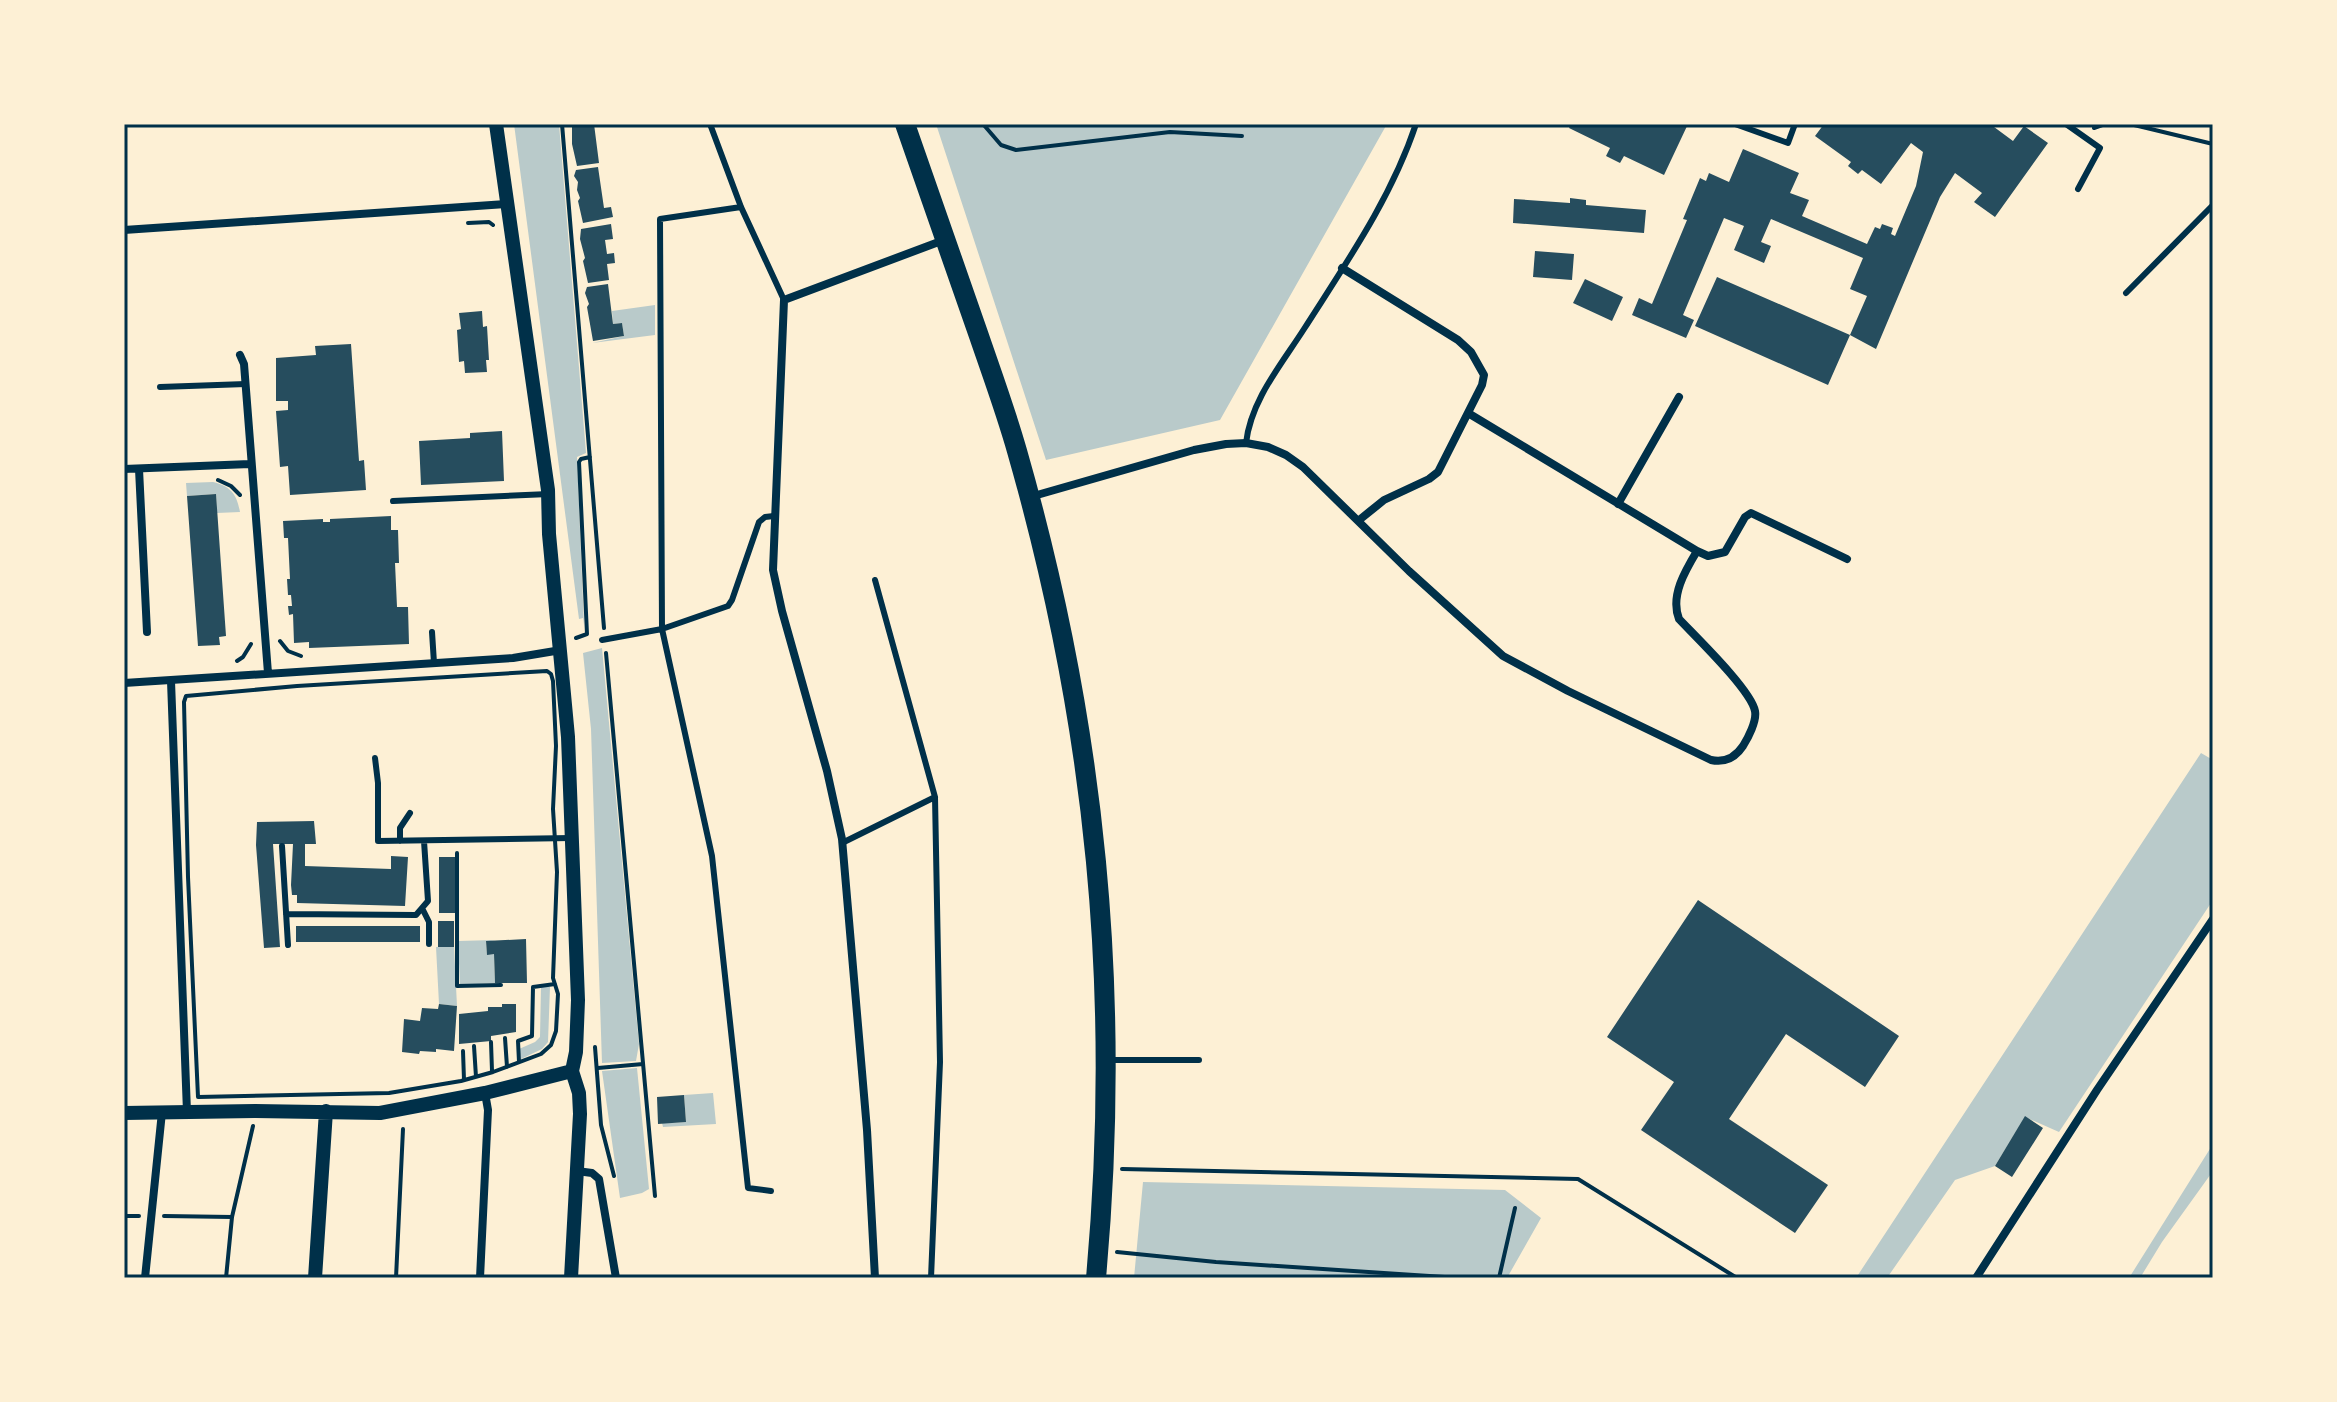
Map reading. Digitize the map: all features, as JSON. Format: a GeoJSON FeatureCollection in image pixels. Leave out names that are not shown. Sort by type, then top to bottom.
{"type":"FeatureCollection","features":[{"type":"Feature","properties":{"kind":"main road"},"geometry":{"type":"LineString","coordinates":[[905,124],[1012,434],[1030,497],[1062,634],[1086,768],[1101,909],[1107,1060],[1104,1168],[1096,1278]]}},
{"type":"Feature","properties":{"kind":"street"},"geometry":{"type":"LineString","coordinates":[[496,124],[549,494],[549,534],[566,698],[578,1000],[572,1071],[580,1103],[571,1278]]}},
{"type":"Feature","properties":{"kind":"street"},"geometry":{"type":"LineString","coordinates":[[124,230],[506,204]]}},
{"type":"Feature","properties":{"kind":"street"},"geometry":{"type":"LineString","coordinates":[[875,1278],[867,1130],[842,843],[827,771],[775,584],[774,516],[784,300],[945,240]]}},
{"type":"Feature","properties":{"kind":"street"},"geometry":{"type":"LineString","coordinates":[[1342,268],[1456,338],[1467,348],[1484,375],[1437,474],[1384,500],[1358,521]]}},
{"type":"Feature","properties":{"kind":"street"},"geometry":{"type":"LineString","coordinates":[[240,355],[246,384],[268,673]]}},
{"type":"Feature","properties":{"kind":"street"},"geometry":{"type":"LineString","coordinates":[[1618,504],[1679,397]]}},
{"type":"Feature","properties":{"kind":"street"},"geometry":{"type":"LineString","coordinates":[[1468,413],[1708,556],[1725,552],[1745,517],[1751,513],[1847,559]]}},
{"type":"Feature","properties":{"kind":"street"},"geometry":{"type":"LineString","coordinates":[[1030,497],[1194,450],[1246,443],[1268,447],[1291,458],[1455,614],[1509,660],[1705,758],[1721,762],[1731,759],[1741,749],[1756,713],[1741,688],[1677,615],[1677,594],[1697,551]]}},
{"type":"Feature","properties":{"kind":"street"},"geometry":{"type":"LineString","coordinates":[[124,469],[250,464]]}},
{"type":"Feature","properties":{"kind":"street"},"geometry":{"type":"LineString","coordinates":[[139,469],[147,632]]}},
{"type":"Feature","properties":{"kind":"street"},"geometry":{"type":"LineString","coordinates":[[124,683],[533,656],[561,650]]}},
{"type":"Feature","properties":{"kind":"street"},"geometry":{"type":"LineString","coordinates":[[171,681],[187,1112]]}},
{"type":"Feature","properties":{"kind":"street"},"geometry":{"type":"LineString","coordinates":[[1976,1278],[2097,1090],[2213,919]]}},
{"type":"Feature","properties":{"kind":"street"},"geometry":{"type":"LineString","coordinates":[[124,1113],[387,1112],[485,1093],[572,1071]]}},
{"type":"Feature","properties":{"kind":"street"},"geometry":{"type":"LineString","coordinates":[[480,1278],[488,1110],[485,1093]]}},
{"type":"Feature","properties":{"kind":"street"},"geometry":{"type":"LineString","coordinates":[[315,1278],[326,1111]]}},
{"type":"Feature","properties":{"kind":"street"},"geometry":{"type":"LineString","coordinates":[[145,1278],[162,1112]]}},
{"type":"Feature","properties":{"kind":"street"},"geometry":{"type":"LineString","coordinates":[[577,1171],[592,1173],[599,1179],[616,1278]]}},
{"type":"Feature","properties":{"kind":"lane"},"geometry":{"type":"LineString","coordinates":[[710,124],[741,207],[784,300]]}},
{"type":"Feature","properties":{"kind":"lane"},"geometry":{"type":"LineString","coordinates":[[1246,443],[1257,403],[1392,184],[1416,124]]}},
{"type":"Feature","properties":{"kind":"lane"},"geometry":{"type":"LineString","coordinates":[[1735,124],[1788,143],[1795,124]]}},
{"type":"Feature","properties":{"kind":"lane"},"geometry":{"type":"LineString","coordinates":[[2066,124],[2100,148],[2078,189]]}},
{"type":"Feature","properties":{"kind":"lane"},"geometry":{"type":"LineString","coordinates":[[2126,293],[2213,205]]}},
{"type":"Feature","properties":{"kind":"lane"},"geometry":{"type":"LineString","coordinates":[[741,207],[660,219],[662,629],[712,856],[748,1188],[771,1191]]}},
{"type":"Feature","properties":{"kind":"lane"},"geometry":{"type":"LineString","coordinates":[[160,387],[246,384]]}},
{"type":"Feature","properties":{"kind":"lane"},"geometry":{"type":"LineString","coordinates":[[393,501],[549,494]]}},
{"type":"Feature","properties":{"kind":"lane"},"geometry":{"type":"LineString","coordinates":[[603,640],[662,629],[729,605],[759,522],[764,517],[774,516]]}},
{"type":"Feature","properties":{"kind":"lane"},"geometry":{"type":"LineString","coordinates":[[875,580],[935,797],[940,1062],[931,1278]]}},
{"type":"Feature","properties":{"kind":"lane"},"geometry":{"type":"LineString","coordinates":[[432,632],[434,663]]}},
{"type":"Feature","properties":{"kind":"lane"},"geometry":{"type":"LineString","coordinates":[[375,758],[378,841],[571,838]]}},
{"type":"Feature","properties":{"kind":"lane"},"geometry":{"type":"LineString","coordinates":[[842,843],[935,797]]}},
{"type":"Feature","properties":{"kind":"lane"},"geometry":{"type":"LineString","coordinates":[[400,841],[400,828],[410,813]]}},
{"type":"Feature","properties":{"kind":"lane"},"geometry":{"type":"LineString","coordinates":[[286,914],[414,916],[423,910],[428,899],[424,841]]}},
{"type":"Feature","properties":{"kind":"lane"},"geometry":{"type":"LineString","coordinates":[[282,846],[288,945]]}},
{"type":"Feature","properties":{"kind":"lane"},"geometry":{"type":"LineString","coordinates":[[423,910],[429,922],[429,944]]}},
{"type":"Feature","properties":{"kind":"lane"},"geometry":{"type":"LineString","coordinates":[[1107,1060],[1199,1060]]}},
{"type":"Feature","properties":{"kind":"path"},"geometry":{"type":"LineString","coordinates":[[562,124],[603,640],[655,1196]]}},
{"type":"Feature","properties":{"kind":"path"},"geometry":{"type":"LineString","coordinates":[[983,124],[1001,145],[1016,150],[1170,132],[1242,136]]}},
{"type":"Feature","properties":{"kind":"path"},"geometry":{"type":"LineString","coordinates":[[2130,124],[2213,144]]}},
{"type":"Feature","properties":{"kind":"path"},"geometry":{"type":"LineString","coordinates":[[468,223],[489,222],[493,225]]}},
{"type":"Feature","properties":{"kind":"path"},"geometry":{"type":"LineString","coordinates":[[574,638],[587,634],[579,462],[590,457]]}},
{"type":"Feature","properties":{"kind":"path"},"geometry":{"type":"LineString","coordinates":[[204,480],[221,480],[236,490],[241,501]]}},
{"type":"Feature","properties":{"kind":"path"},"geometry":{"type":"LineString","coordinates":[[278,635],[281,645],[288,651],[306,657]]}},
{"type":"Feature","properties":{"kind":"path"},"geometry":{"type":"LineString","coordinates":[[236,661],[251,646],[252,638]]}},
{"type":"Feature","properties":{"kind":"path"},"geometry":{"type":"LineString","coordinates":[[547,671],[551,674],[556,735],[553,838],[557,872],[554,889],[555,984],[558,994],[553,1040],[541,1054],[493,1072],[389,1093],[198,1097],[188,877],[185,698],[188,695],[297,686],[547,671]]}},
{"type":"Feature","properties":{"kind":"path"},"geometry":{"type":"LineString","coordinates":[[457,853],[457,986],[501,985]]}},
{"type":"Feature","properties":{"kind":"path"},"geometry":{"type":"LineString","coordinates":[[519,1062],[517,1042],[532,1034],[533,987],[555,984]]}},
{"type":"Feature","properties":{"kind":"path"},"geometry":{"type":"LineString","coordinates":[[505,1038],[507,1067]]}},
{"type":"Feature","properties":{"kind":"path"},"geometry":{"type":"LineString","coordinates":[[491,1042],[493,1072]]}},
{"type":"Feature","properties":{"kind":"path"},"geometry":{"type":"LineString","coordinates":[[474,1046],[476,1077]]}},
{"type":"Feature","properties":{"kind":"path"},"geometry":{"type":"LineString","coordinates":[[463,1051],[464,1080]]}},
{"type":"Feature","properties":{"kind":"path"},"geometry":{"type":"LineString","coordinates":[[598,1068],[643,1064]]}},
{"type":"Feature","properties":{"kind":"path"},"geometry":{"type":"LineString","coordinates":[[226,1278],[232,1217],[257,1111]]}},
{"type":"Feature","properties":{"kind":"path"},"geometry":{"type":"LineString","coordinates":[[396,1278],[403,1129]]}},
{"type":"Feature","properties":{"kind":"path"},"geometry":{"type":"LineString","coordinates":[[1104,1168],[1578,1179],[1737,1278]]}},
{"type":"Feature","properties":{"kind":"path"},"geometry":{"type":"LineString","coordinates":[[1499,1278],[1515,1208]]}},
{"type":"Feature","properties":{"kind":"path"},"geometry":{"type":"LineString","coordinates":[[152,1215],[232,1217]]}},
{"type":"Feature","properties":{"kind":"path"},"geometry":{"type":"LineString","coordinates":[[1098,1251],[1460,1278]]}},
{"type":"Feature","properties":{"kind":"shaded area"},"geometry":{"type":"Polygon","coordinates":[[[514,124],[559,124],[586,453],[577,457],[584,625],[583,618],[579,619],[514,124]]]}},
{"type":"Feature","properties":{"kind":"shaded area"},"geometry":{"type":"Polygon","coordinates":[[[936,124],[1387,124],[1220,420],[1046,460],[936,124]]]}},
{"type":"Feature","properties":{"kind":"shaded area"},"geometry":{"type":"Polygon","coordinates":[[[655,305],[655,335],[592,343],[624,336],[622,323],[613,324],[612,311],[655,305]]]}},
{"type":"Feature","properties":{"kind":"shaded area"},"geometry":{"type":"Polygon","coordinates":[[[213,482],[232,492],[240,512],[217,513],[216,494],[187,496],[186,483],[213,482]]]}},
{"type":"Feature","properties":{"kind":"shaded area"},"geometry":{"type":"Polygon","coordinates":[[[602,648],[639,1044],[636,1061],[602,1063],[591,729],[583,653],[602,648]]]}},
{"type":"Feature","properties":{"kind":"shaded area"},"geometry":{"type":"Polygon","coordinates":[[[2201,753],[2213,760],[2213,900],[2059,1132],[2025,1117],[1995,1166],[1955,1180],[1887,1278],[1856,1278],[2201,753]]]}},
{"type":"Feature","properties":{"kind":"shaded area"},"geometry":{"type":"Polygon","coordinates":[[[495,940],[486,942],[487,954],[494,954],[495,983],[460,985],[458,941],[495,940]]]}},
{"type":"Feature","properties":{"kind":"shaded area"},"geometry":{"type":"Polygon","coordinates":[[[436,947],[454,947],[457,1006],[439,1004],[436,947]]]}},
{"type":"Feature","properties":{"kind":"shaded area"},"geometry":{"type":"Polygon","coordinates":[[[541,986],[550,987],[548,1042],[542,1049],[521,1059],[519,1049],[540,1037],[541,986]]]}},
{"type":"Feature","properties":{"kind":"shaded area"},"geometry":{"type":"Polygon","coordinates":[[[637,1068],[649,1189],[620,1198],[602,1071],[637,1068]]]}},
{"type":"Feature","properties":{"kind":"shaded area"},"geometry":{"type":"Polygon","coordinates":[[[713,1093],[716,1124],[663,1127],[662,1123],[686,1122],[684,1095],[713,1093]]]}},
{"type":"Feature","properties":{"kind":"shaded area"},"geometry":{"type":"Polygon","coordinates":[[[2213,1144],[2213,1171],[2140,1278],[2129,1278],[2213,1144]]]}},
{"type":"Feature","properties":{"kind":"shaded area"},"geometry":{"type":"Polygon","coordinates":[[[1143,1182],[1505,1190],[1541,1218],[1507,1278],[1134,1278],[1143,1182]]]}},
{"type":"Feature","properties":{"kind":"building"},"geometry":{"type":"Polygon","coordinates":[[[572,124],[594,124],[599,163],[577,166],[572,124]]]}},
{"type":"Feature","properties":{"kind":"building"},"geometry":{"type":"Polygon","coordinates":[[[1571,124],[1688,124],[1664,175],[1624,156],[1620,163],[1606,156],[1610,148],[1569,128],[1571,124]]]}},
{"type":"Feature","properties":{"kind":"building"},"geometry":{"type":"Polygon","coordinates":[[[1824,124],[1990,124],[2013,141],[2024,126],[2048,143],[1995,217],[1974,202],[1982,193],[1955,173],[1940,197],[1876,349],[1850,335],[1867,296],[1850,289],[1863,258],[1771,219],[1761,242],[1771,246],[1764,263],[1734,250],[1744,226],[1724,218],[1683,315],[1694,320],[1686,338],[1632,315],[1639,298],[1652,304],[1687,220],[1683,219],[1700,178],[1706,181],[1709,173],[1729,182],[1743,149],[1799,173],[1790,193],[1809,200],[1802,216],[1867,244],[1875,227],[1880,229],[1882,224],[1893,228],[1891,234],[1895,236],[1916,186],[1923,152],[1911,143],[1881,184],[1862,170],[1858,174],[1848,166],[1851,162],[1815,136],[1824,124]]]}},
{"type":"Feature","properties":{"kind":"building"},"geometry":{"type":"Polygon","coordinates":[[[598,167],[604,208],[611,207],[613,217],[583,223],[578,182],[574,176],[576,170],[598,167]]]}},
{"type":"Feature","properties":{"kind":"building"},"geometry":{"type":"Polygon","coordinates":[[[1570,198],[1586,200],[1586,205],[1646,210],[1644,233],[1513,223],[1514,199],[1570,203],[1570,198]]]}},
{"type":"Feature","properties":{"kind":"building"},"geometry":{"type":"Polygon","coordinates":[[[611,224],[613,239],[605,240],[607,254],[614,253],[615,263],[607,264],[609,280],[588,283],[581,229],[611,224]]]}},
{"type":"Feature","properties":{"kind":"building"},"geometry":{"type":"Polygon","coordinates":[[[1535,251],[1574,254],[1572,280],[1533,277],[1535,251]]]}},
{"type":"Feature","properties":{"kind":"building"},"geometry":{"type":"Polygon","coordinates":[[[1717,277],[1850,335],[1828,385],[1695,326],[1717,277]]]}},
{"type":"Feature","properties":{"kind":"building"},"geometry":{"type":"Polygon","coordinates":[[[1585,279],[1623,297],[1612,321],[1573,303],[1585,279]]]}},
{"type":"Feature","properties":{"kind":"building"},"geometry":{"type":"Polygon","coordinates":[[[608,284],[613,324],[622,323],[624,336],[593,341],[585,293],[587,287],[608,284]]]}},
{"type":"Feature","properties":{"kind":"building"},"geometry":{"type":"Polygon","coordinates":[[[482,311],[483,327],[487,326],[487,372],[465,373],[464,361],[459,362],[459,313],[482,311]]]}},
{"type":"Feature","properties":{"kind":"building"},"geometry":{"type":"Polygon","coordinates":[[[351,344],[359,461],[364,460],[366,490],[290,495],[288,466],[280,467],[276,411],[288,410],[288,401],[276,401],[276,358],[316,355],[315,346],[351,344]]]}},
{"type":"Feature","properties":{"kind":"building"},"geometry":{"type":"Polygon","coordinates":[[[502,431],[504,481],[421,485],[419,441],[470,438],[470,433],[502,431]]]}},
{"type":"Feature","properties":{"kind":"building"},"geometry":{"type":"Polygon","coordinates":[[[216,494],[226,636],[219,637],[220,645],[198,646],[187,496],[216,494]]]}},
{"type":"Feature","properties":{"kind":"building"},"geometry":{"type":"Polygon","coordinates":[[[391,516],[391,530],[398,530],[399,563],[395,563],[397,607],[408,607],[409,644],[309,648],[309,642],[294,643],[293,614],[289,615],[288,606],[292,606],[287,579],[290,579],[288,538],[284,538],[283,521],[323,519],[323,522],[330,522],[330,519],[391,516]]]}},
{"type":"Feature","properties":{"kind":"building"},"geometry":{"type":"Polygon","coordinates":[[[314,821],[316,844],[305,844],[305,866],[391,869],[391,856],[408,857],[405,906],[297,903],[297,895],[292,895],[291,885],[293,844],[273,844],[280,947],[264,948],[257,822],[314,821]]]}},
{"type":"Feature","properties":{"kind":"building"},"geometry":{"type":"Polygon","coordinates":[[[439,857],[455,857],[455,913],[439,913],[439,857]]]}},
{"type":"Feature","properties":{"kind":"building"},"geometry":{"type":"Polygon","coordinates":[[[1698,900],[1899,1036],[1865,1087],[1786,1034],[1729,1119],[1828,1185],[1795,1233],[1641,1130],[1674,1082],[1607,1037],[1698,900]]]}},
{"type":"Feature","properties":{"kind":"building"},"geometry":{"type":"Polygon","coordinates":[[[438,921],[454,921],[454,947],[438,947],[438,921]]]}},
{"type":"Feature","properties":{"kind":"building"},"geometry":{"type":"Polygon","coordinates":[[[296,926],[420,926],[420,942],[296,942],[296,926]]]}},
{"type":"Feature","properties":{"kind":"building"},"geometry":{"type":"Polygon","coordinates":[[[526,939],[527,983],[495,983],[494,954],[487,955],[486,941],[526,939]]]}},
{"type":"Feature","properties":{"kind":"building"},"geometry":{"type":"Polygon","coordinates":[[[439,1004],[457,1006],[454,1051],[402,1052],[404,1019],[420,1021],[422,1008],[438,1009],[439,1004]]]}},
{"type":"Feature","properties":{"kind":"building"},"geometry":{"type":"Polygon","coordinates":[[[502,1004],[516,1004],[516,1032],[491,1036],[491,1041],[459,1044],[459,1014],[488,1011],[488,1007],[502,1007],[502,1004]]]}},
{"type":"Feature","properties":{"kind":"building"},"geometry":{"type":"Polygon","coordinates":[[[684,1095],[686,1122],[658,1124],[657,1097],[684,1095]]]}},
{"type":"Feature","properties":{"kind":"building"},"geometry":{"type":"Polygon","coordinates":[[[2025,1116],[2043,1128],[2012,1177],[1995,1166],[2025,1116]]]}}]}
